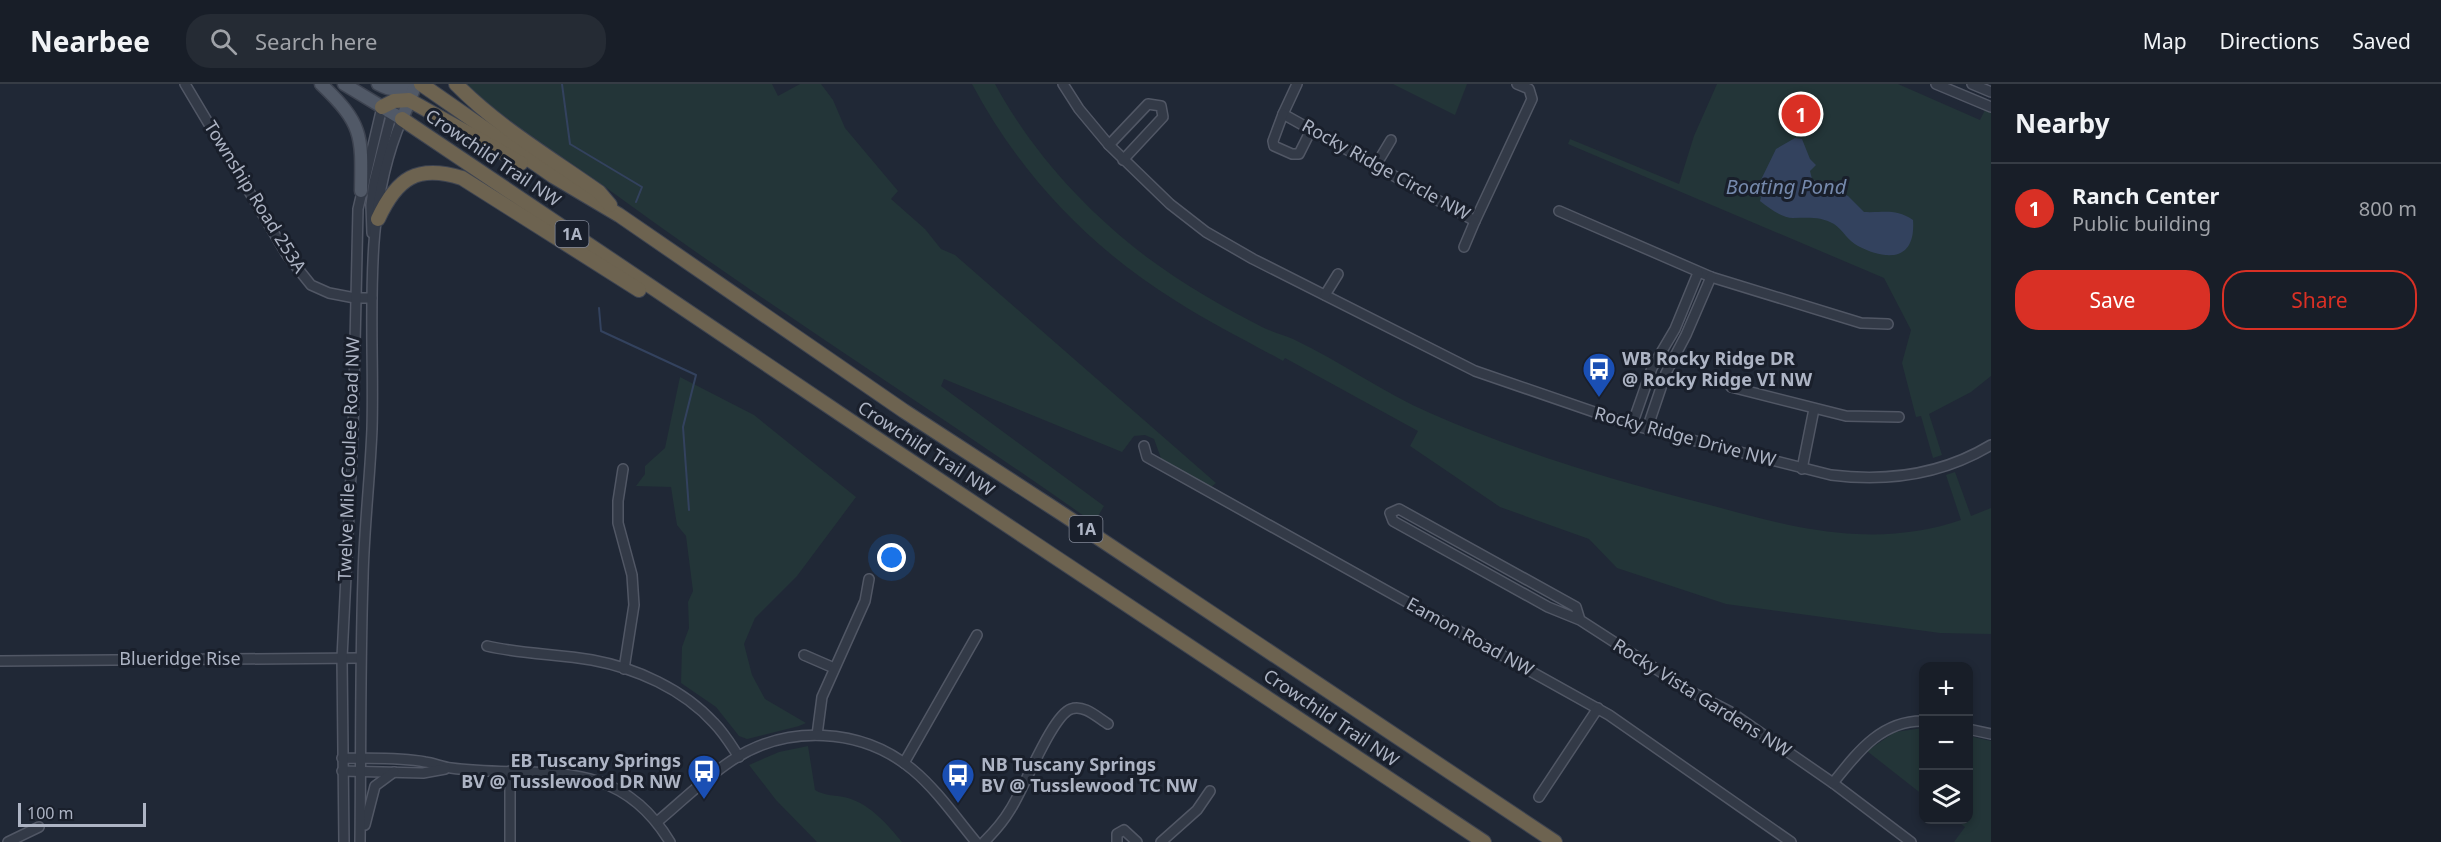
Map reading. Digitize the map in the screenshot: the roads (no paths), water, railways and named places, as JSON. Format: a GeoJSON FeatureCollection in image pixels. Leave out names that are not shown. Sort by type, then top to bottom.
{"type":"FeatureCollection","features":[{"type":"Feature","properties":{"kind":"highway","name":"Crowchild Trail NW"},"geometry":{"type":"LineString","coordinates":[[421,84],[553,176],[619,215],[904,411],[1074,521],[1555,842]]}},
{"type":"Feature","properties":{"kind":"highway"},"geometry":{"type":"LineString","coordinates":[[456,84],[501,122],[599,192],[619,215]]}},
{"type":"Feature","properties":{"kind":"highway","name":"Crowchild Trail NW"},"geometry":{"type":"LineString","coordinates":[[397,94],[742,349],[1484,842]]}},
{"type":"Feature","properties":{"kind":"highway"},"geometry":{"type":"LineString","coordinates":[[397,94],[520,163],[553,176]]}},
{"type":"Feature","properties":{"kind":"highway"},"geometry":{"type":"LineString","coordinates":[[378,219],[390,194],[406,179],[428,172],[445,172],[462,177],[724,343],[742,349]]}},
{"type":"Feature","properties":{"kind":"main road"},"geometry":{"type":"LineString","coordinates":[[321,84],[348,111],[360,137],[361,191]]}},
{"type":"Feature","properties":{"kind":"main road","name":"Crowchild Trail NW"},"geometry":{"type":"LineString","coordinates":[[346,85],[397,94]]}},
{"type":"Feature","properties":{"kind":"street","name":"Township Road 253A"},"geometry":{"type":"LineString","coordinates":[[185,84],[293,263],[311,285],[329,293],[355,298],[372,298]]}},
{"type":"Feature","properties":{"kind":"street","name":"Rocky Ridge Drive NW"},"geometry":{"type":"LineString","coordinates":[[1064,84],[1079,109],[1123,160],[1170,204],[1206,232],[1253,259],[1475,371],[1632,425],[1802,469],[1846,477],[1894,477],[1942,467],[1991,445]]}},
{"type":"Feature","properties":{"kind":"street","name":"Rocky Ridge Circle NW"},"geometry":{"type":"LineString","coordinates":[[1297,84],[1283,114],[1475,221],[1532,99],[1529,90],[1517,84]]}},
{"type":"Feature","properties":{"kind":"street"},"geometry":{"type":"LineString","coordinates":[[1936,84],[1991,107]]}},
{"type":"Feature","properties":{"kind":"street"},"geometry":{"type":"LineString","coordinates":[[1972,84],[1991,92]]}},
{"type":"Feature","properties":{"kind":"street","name":"Twelve Mile Coulee Road NW"},"geometry":{"type":"LineString","coordinates":[[344,842],[342,658],[353,433],[355,298],[361,191],[397,94]]}},
{"type":"Feature","properties":{"kind":"street","name":"Twelve Mile Coulee Road NW"},"geometry":{"type":"LineString","coordinates":[[361,842],[360,658],[372,429],[373,241],[397,94]]}},
{"type":"Feature","properties":{"kind":"street"},"geometry":{"type":"LineString","coordinates":[[373,241],[371,205],[374,182],[397,94]]}},
{"type":"Feature","properties":{"kind":"street"},"geometry":{"type":"LineString","coordinates":[[1109,145],[1148,104],[1161,106],[1163,117],[1123,160]]}},
{"type":"Feature","properties":{"kind":"street"},"geometry":{"type":"LineString","coordinates":[[1283,114],[1273,141],[1274,146],[1292,154],[1299,154],[1311,130]]}},
{"type":"Feature","properties":{"kind":"street"},"geometry":{"type":"LineString","coordinates":[[1376,165],[1390,140]]}},
{"type":"Feature","properties":{"kind":"street"},"geometry":{"type":"LineString","coordinates":[[1559,211],[1704,275],[1860,323],[1888,324]]}},
{"type":"Feature","properties":{"kind":"street"},"geometry":{"type":"LineString","coordinates":[[1464,247],[1475,221]]}},
{"type":"Feature","properties":{"kind":"street"},"geometry":{"type":"LineString","coordinates":[[1325,295],[1338,274]]}},
{"type":"Feature","properties":{"kind":"street"},"geometry":{"type":"LineString","coordinates":[[1632,425],[1652,368],[1704,275]]}},
{"type":"Feature","properties":{"kind":"street"},"geometry":{"type":"LineString","coordinates":[[1647,429],[1666,373],[1686,335],[1704,275]]}},
{"type":"Feature","properties":{"kind":"street"},"geometry":{"type":"LineString","coordinates":[[1675,329],[1686,335]]}},
{"type":"Feature","properties":{"kind":"street"},"geometry":{"type":"LineString","coordinates":[[1652,368],[1666,373]]}},
{"type":"Feature","properties":{"kind":"street"},"geometry":{"type":"LineString","coordinates":[[1731,387],[1846,416],[1899,417]]}},
{"type":"Feature","properties":{"kind":"street"},"geometry":{"type":"LineString","coordinates":[[1802,469],[1814,409]]}},
{"type":"Feature","properties":{"kind":"street","name":"Eamon Road NW"},"geometry":{"type":"LineString","coordinates":[[1144,446],[1147,457],[1598,708],[1791,842]]}},
{"type":"Feature","properties":{"kind":"street"},"geometry":{"type":"LineString","coordinates":[[623,469],[618,501],[618,523],[632,575],[634,605],[624,669]]}},
{"type":"Feature","properties":{"kind":"street","name":"Rocky Vista Gardens NW"},"geometry":{"type":"LineString","coordinates":[[1580,620],[1576,607],[1399,508],[1390,513],[1393,521],[1548,607],[1580,620],[1690,691],[1729,711],[1833,783],[1911,842]]}},
{"type":"Feature","properties":{"kind":"street"},"geometry":{"type":"LineString","coordinates":[[817,735],[822,697],[865,602],[868,579]]}},
{"type":"Feature","properties":{"kind":"street"},"geometry":{"type":"LineString","coordinates":[[904,763],[977,636]]}},
{"type":"Feature","properties":{"kind":"street"},"geometry":{"type":"LineString","coordinates":[[487,646],[517,652],[593,660],[624,669],[661,684],[693,702],[716,724],[739,756]]}},
{"type":"Feature","properties":{"kind":"street"},"geometry":{"type":"LineString","coordinates":[[804,655],[834,668]]}},
{"type":"Feature","properties":{"kind":"street","name":"Blueridge Rise"},"geometry":{"type":"LineString","coordinates":[[0,661],[360,658]]}},
{"type":"Feature","properties":{"kind":"street"},"geometry":{"type":"LineString","coordinates":[[984,842],[1010,810],[1038,754],[1064,713],[1072,708],[1082,708],[1108,724]]}},
{"type":"Feature","properties":{"kind":"street"},"geometry":{"type":"LineString","coordinates":[[1539,797],[1598,708]]}},
{"type":"Feature","properties":{"kind":"street"},"geometry":{"type":"LineString","coordinates":[[1833,783],[1859,750],[1875,736],[1896,725],[1919,722]]}},
{"type":"Feature","properties":{"kind":"street"},"geometry":{"type":"LineString","coordinates":[[1973,730],[1991,734]]}},
{"type":"Feature","properties":{"kind":"street"},"geometry":{"type":"LineString","coordinates":[[657,822],[739,756],[780,739],[817,735],[867,743],[904,763],[933,789],[976,842]]}},
{"type":"Feature","properties":{"kind":"street"},"geometry":{"type":"LineString","coordinates":[[342,758],[424,761],[451,768],[554,772],[586,777],[603,783],[632,799],[657,822],[670,842]]}},
{"type":"Feature","properties":{"kind":"street"},"geometry":{"type":"LineString","coordinates":[[342,771],[423,773],[451,768]]}},
{"type":"Feature","properties":{"kind":"street"},"geometry":{"type":"LineString","coordinates":[[510,771],[510,842]]}},
{"type":"Feature","properties":{"kind":"street"},"geometry":{"type":"LineString","coordinates":[[361,842],[375,786],[394,772]]}},
{"type":"Feature","properties":{"kind":"street"},"geometry":{"type":"LineString","coordinates":[[1161,842],[1197,810],[1210,791]]}},
{"type":"Feature","properties":{"kind":"street"},"geometry":{"type":"LineString","coordinates":[[8,842],[39,827]]}},
{"type":"Feature","properties":{"kind":"street"},"geometry":{"type":"LineString","coordinates":[[1117,842],[1117,834],[1124,830],[1137,842]]}},
{"type":"Feature","properties":{"kind":"water","name":"Boating Pond"},"geometry":{"type":"Polygon","coordinates":[[[1795,138],[1802,139],[1810,159],[1816,165],[1810,171],[1812,179],[1848,196],[1864,212],[1895,212],[1913,220],[1913,234],[1905,250],[1889,255],[1869,251],[1854,244],[1829,221],[1784,216],[1760,201],[1761,197],[1756,190],[1776,149],[1795,138]]]}},
{"type":"Feature","properties":{"kind":"waterway"},"geometry":{"type":"LineString","coordinates":[[562,84],[570,144],[642,187],[636,202]]}},
{"type":"Feature","properties":{"kind":"waterway"},"geometry":{"type":"LineString","coordinates":[[599,308],[601,331],[696,375],[683,427],[689,510]]}},
{"type":"Feature","properties":{"kind":"place","name":"Ranch Center"},"geometry":{"type":"Point","coordinates":[1801,114]}},
{"type":"Feature","properties":{"kind":"place","name":"WB Rocky Ridge DR @ Rocky Ridge VI NW"},"geometry":{"type":"Point","coordinates":[1599,398]}},
{"type":"Feature","properties":{"kind":"place","name":"EB Tuscany Springs BV @ Tusslewood DR NW"},"geometry":{"type":"Point","coordinates":[704,800]}},
{"type":"Feature","properties":{"kind":"place","name":"NB Tuscany Springs BV @ Tusslewood TC NW"},"geometry":{"type":"Point","coordinates":[958,804]}}]}
